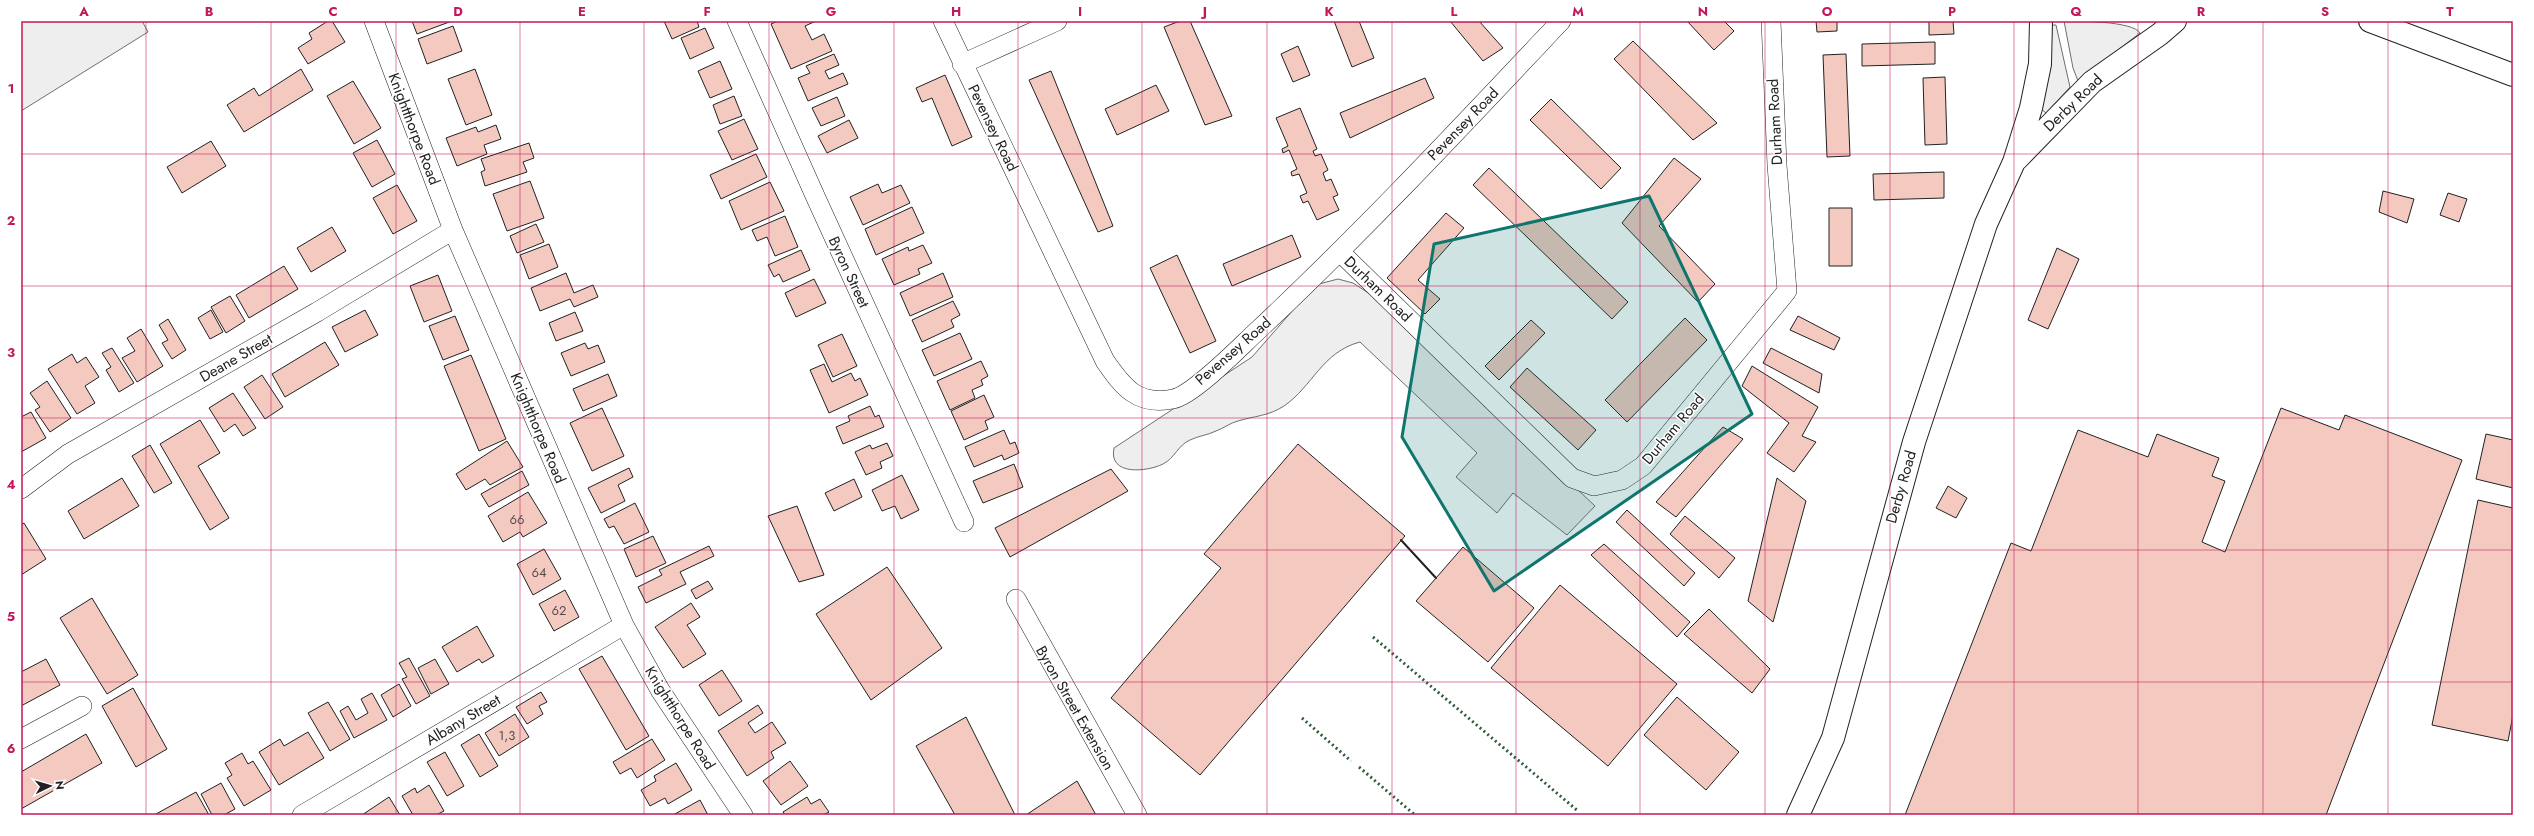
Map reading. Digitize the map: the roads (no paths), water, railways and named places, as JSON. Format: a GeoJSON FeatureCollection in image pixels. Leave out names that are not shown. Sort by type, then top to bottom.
{"type":"FeatureCollection","features":[{"type":"Feature","properties":{"kind":"main road","name":"Derby Road"},"geometry":{"type":"LineString","coordinates":[[1798,815],[1833,738],[1914,442],[1986,224],[2014,162],[2031,108],[2040,64],[2041,21]]}},
{"type":"Feature","properties":{"kind":"main road","name":"Derby Road"},"geometry":{"type":"LineString","coordinates":[[2014,162],[2092,82],[2160,34],[2175,21]]}},
{"type":"Feature","properties":{"kind":"main road"},"geometry":{"type":"LineString","coordinates":[[2370,21],[2513,75]]}},
{"type":"Feature","properties":{"kind":"street","name":"Knightthorpe Road"},"geometry":{"type":"LineString","coordinates":[[374,21],[453,230],[624,625],[660,690],[743,815]]}},
{"type":"Feature","properties":{"kind":"street","name":"Byron Street"},"geometry":{"type":"LineString","coordinates":[[738,21],[816,198],[964,522]]}},
{"type":"Feature","properties":{"kind":"street","name":"Pevensey Road"},"geometry":{"type":"LineString","coordinates":[[943,21],[962,64],[1105,361],[1120,383],[1131,393],[1150,400],[1174,399],[1209,376],[1340,252],[1561,21]]}},
{"type":"Feature","properties":{"kind":"street"},"geometry":{"type":"LineString","coordinates":[[962,64],[1057,21]]}},
{"type":"Feature","properties":{"kind":"street","name":"Durham Road"},"geometry":{"type":"LineString","coordinates":[[1340,252],[1572,478],[1594,486],[1622,480],[1643,466],[1787,291],[1777,165],[1771,21]]}},
{"type":"Feature","properties":{"kind":"street","name":"Deane Street"},"geometry":{"type":"LineString","coordinates":[[21,488],[68,454],[318,312],[453,230]]}},
{"type":"Feature","properties":{"kind":"street","name":"Byron Street Extension"},"geometry":{"type":"LineString","coordinates":[[1016,599],[1137,815]]}},
{"type":"Feature","properties":{"kind":"street","name":"Albany Street"},"geometry":{"type":"LineString","coordinates":[[302,815],[624,625]]}},
{"type":"Feature","properties":{"kind":"street"},"geometry":{"type":"LineString","coordinates":[[21,739],[82,706]]}}]}
